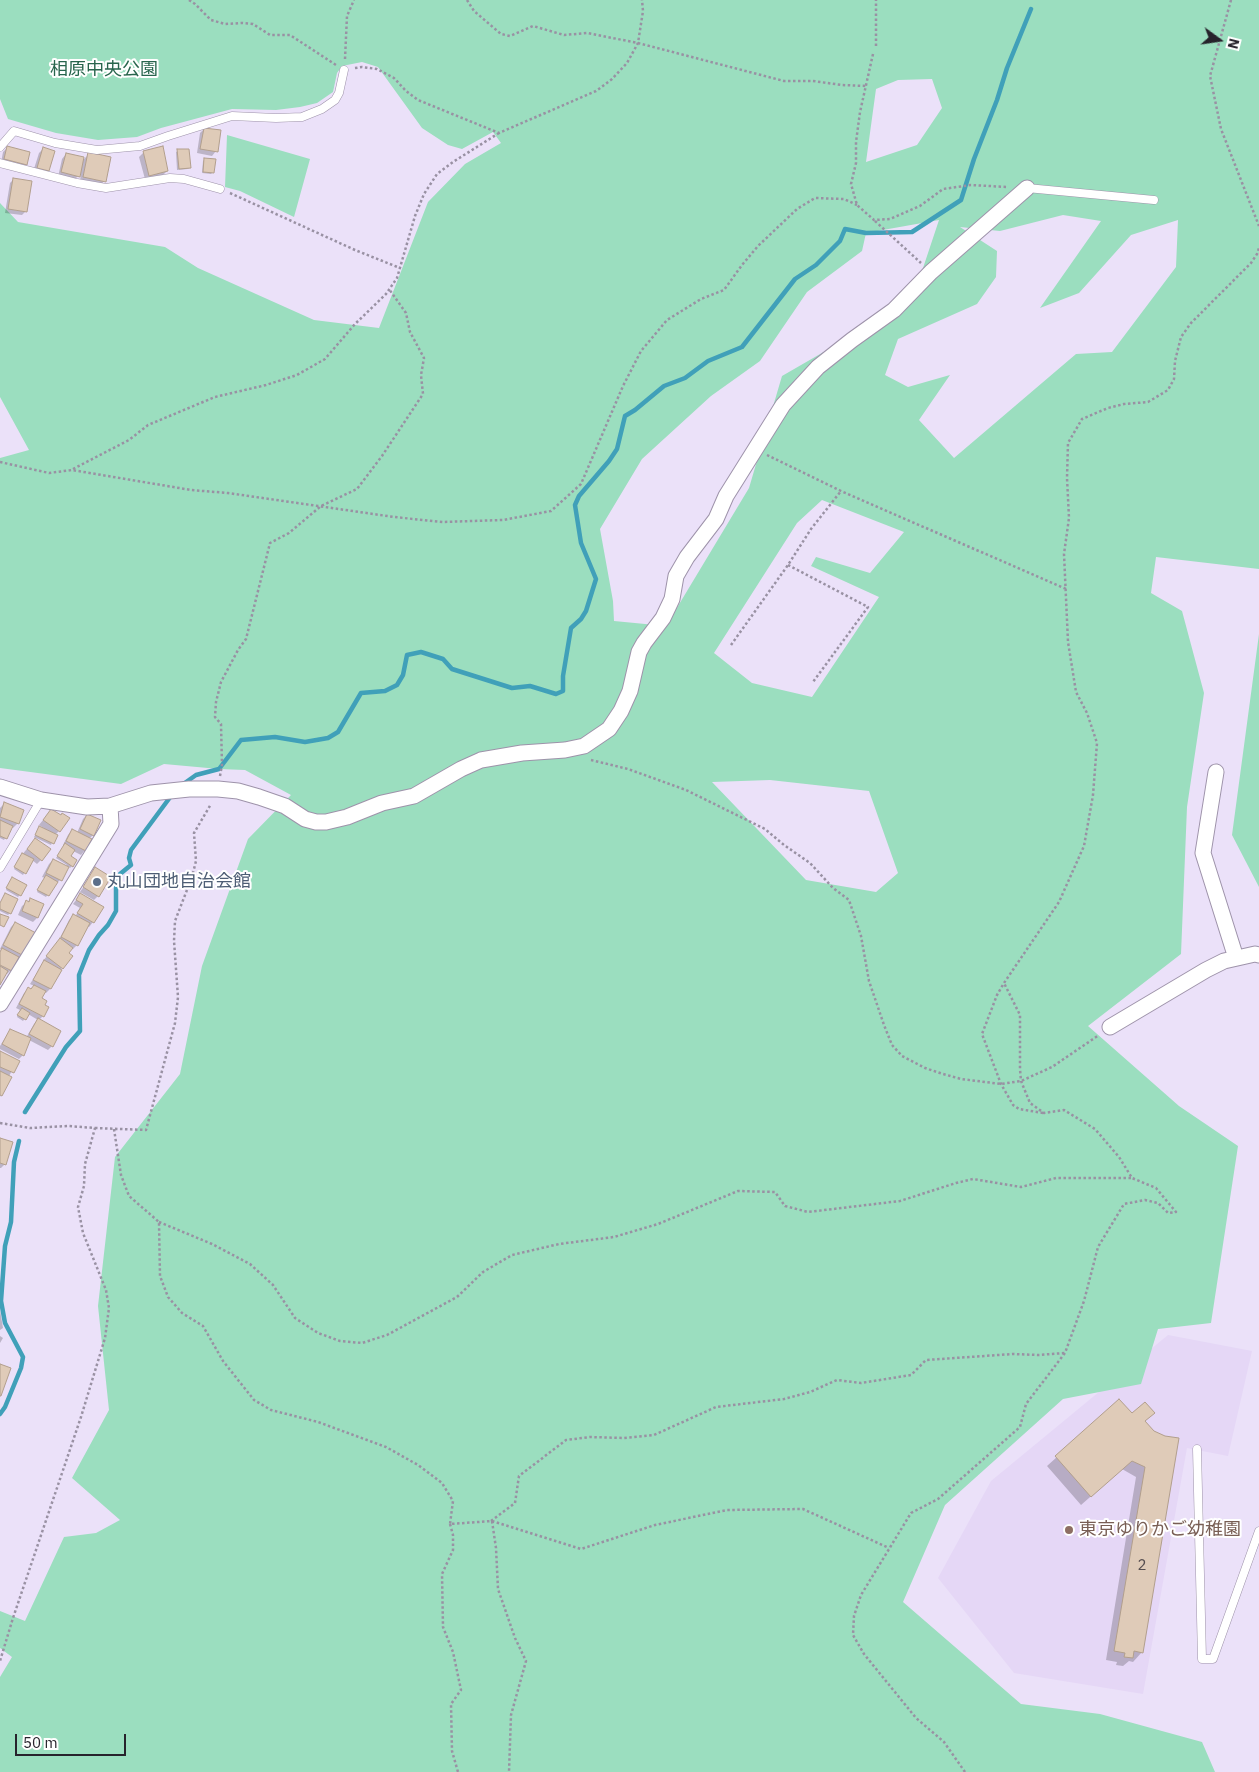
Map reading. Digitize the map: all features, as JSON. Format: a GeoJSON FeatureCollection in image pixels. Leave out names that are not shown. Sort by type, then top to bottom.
{"type":"FeatureCollection","features":[{"type":"Feature","properties":{"kind":"street"},"geometry":{"type":"LineString","coordinates":[[0,787],[40,800],[87,807],[110,806],[151,793],[188,789],[238,791],[285,806],[305,819],[326,822],[414,796],[461,769],[481,760],[584,746],[609,729],[621,711],[630,692],[639,652],[644,642],[663,618],[672,599],[676,576],[687,557],[716,519],[726,496],[783,404],[818,367],[894,310],[931,272],[1027,188]]}},
{"type":"Feature","properties":{"kind":"street"},"geometry":{"type":"LineString","coordinates":[[1216,772],[1203,853],[1236,958]]}},
{"type":"Feature","properties":{"kind":"street"},"geometry":{"type":"LineString","coordinates":[[0,1004],[111,824],[110,806]]}},
{"type":"Feature","properties":{"kind":"street"},"geometry":{"type":"LineString","coordinates":[[1110,1027],[1224,961],[1259,955]]}},
{"type":"Feature","properties":{"kind":"lane"},"geometry":{"type":"LineString","coordinates":[[0,147],[14,131],[55,143],[97,150],[140,146],[232,116],[302,117],[322,109],[335,100],[340,92],[344,70]]}},
{"type":"Feature","properties":{"kind":"lane"},"geometry":{"type":"LineString","coordinates":[[0,162],[77,183],[106,188],[170,178],[220,189]]}},
{"type":"Feature","properties":{"kind":"lane"},"geometry":{"type":"LineString","coordinates":[[1027,188],[1154,200]]}},
{"type":"Feature","properties":{"kind":"lane"},"geometry":{"type":"LineString","coordinates":[[0,868],[40,800]]}},
{"type":"Feature","properties":{"kind":"lane"},"geometry":{"type":"LineString","coordinates":[[1196,1450],[1202,1659],[1213,1659],[1259,1531]]}},
{"type":"Feature","properties":{"kind":"path"},"geometry":{"type":"LineString","coordinates":[[189,0],[196,4],[211,20],[225,24],[253,24],[270,35],[290,35],[344,70],[362,67],[377,69],[394,78],[418,100],[499,133]]}},
{"type":"Feature","properties":{"kind":"path"},"geometry":{"type":"LineString","coordinates":[[344,70],[347,16],[354,0]]}},
{"type":"Feature","properties":{"kind":"path"},"geometry":{"type":"LineString","coordinates":[[467,0],[474,12],[502,34],[510,36],[533,26],[564,35],[587,33],[638,42],[784,81],[813,81],[842,86],[866,86]]}},
{"type":"Feature","properties":{"kind":"path"},"geometry":{"type":"LineString","coordinates":[[72,470],[129,440],[148,424],[215,396],[266,385],[297,375],[325,359],[397,278],[415,216],[424,194],[437,174],[499,133],[596,90],[612,79],[627,63],[638,42],[643,11],[642,0]]}},
{"type":"Feature","properties":{"kind":"path"},"geometry":{"type":"LineString","coordinates":[[876,0],[876,46]]}},
{"type":"Feature","properties":{"kind":"path"},"geometry":{"type":"LineString","coordinates":[[1232,0],[1210,76],[1221,129],[1259,226]]}},
{"type":"Feature","properties":{"kind":"path"},"geometry":{"type":"LineString","coordinates":[[856,205],[851,184],[856,163],[859,119],[873,54]]}},
{"type":"Feature","properties":{"kind":"path"},"geometry":{"type":"LineString","coordinates":[[874,220],[890,219],[920,206],[943,189],[971,185],[1027,188]]}},
{"type":"Feature","properties":{"kind":"path"},"geometry":{"type":"LineString","coordinates":[[220,189],[355,250],[400,268]]}},
{"type":"Feature","properties":{"kind":"path"},"geometry":{"type":"LineString","coordinates":[[0,462],[49,473],[72,470],[191,490],[228,493],[394,517],[443,522],[503,520],[551,511],[581,484],[623,386],[641,351],[667,320],[700,299],[724,290],[758,246],[797,209],[815,198],[844,199],[856,205],[879,224],[931,272]]}},
{"type":"Feature","properties":{"kind":"path"},"geometry":{"type":"LineString","coordinates":[[1132,1178],[1119,1157],[1095,1129],[1064,1110],[1044,1113],[1018,1109],[1013,1105],[1001,1084],[982,1034],[1004,982],[1059,902],[1084,846],[1093,795],[1097,743],[1087,713],[1076,692],[1068,642],[1064,554],[1070,518],[1067,478],[1068,443],[1082,419],[1108,408],[1124,404],[1148,402],[1168,390],[1174,380],[1181,337],[1191,322],[1251,263],[1259,248]]}},
{"type":"Feature","properties":{"kind":"path"},"geometry":{"type":"LineString","coordinates":[[0,1123],[30,1128],[68,1126],[146,1130],[176,1023],[178,997],[174,940],[175,922],[196,861],[194,832],[218,789],[222,765],[221,724],[215,717],[216,702],[221,682],[246,639],[270,543],[289,533],[321,506],[357,489],[423,394],[421,375],[424,358],[410,332],[406,313],[389,289]]}},
{"type":"Feature","properties":{"kind":"path"},"geometry":{"type":"LineString","coordinates":[[755,449],[841,491],[1066,589]]}},
{"type":"Feature","properties":{"kind":"path"},"geometry":{"type":"LineString","coordinates":[[731,645],[788,565],[811,529],[841,491]]}},
{"type":"Feature","properties":{"kind":"path"},"geometry":{"type":"LineString","coordinates":[[788,565],[868,606],[813,682]]}},
{"type":"Feature","properties":{"kind":"path"},"geometry":{"type":"LineString","coordinates":[[588,759],[653,777],[728,809],[765,829],[810,863],[833,888],[849,900],[861,936],[869,981],[892,1045],[902,1056],[925,1068],[961,1079],[1001,1084],[1021,1081],[1052,1067],[1110,1027]]}},
{"type":"Feature","properties":{"kind":"path"},"geometry":{"type":"LineString","coordinates":[[1004,982],[1020,1015],[1021,1081],[1030,1103],[1044,1113]]}},
{"type":"Feature","properties":{"kind":"path"},"geometry":{"type":"LineString","coordinates":[[0,1661],[57,1487],[71,1451],[105,1338],[109,1308],[106,1290],[83,1232],[78,1207],[84,1186],[85,1164],[95,1128]]}},
{"type":"Feature","properties":{"kind":"path"},"geometry":{"type":"LineString","coordinates":[[114,1129],[121,1175],[129,1196],[160,1222],[212,1244],[250,1264],[273,1285],[295,1318],[318,1332],[340,1340],[362,1343],[387,1335],[457,1297],[483,1272],[512,1255],[559,1244],[614,1237],[658,1224],[738,1191],[775,1192],[785,1206],[808,1212],[900,1201],[956,1183],[973,1180],[1021,1187],[1056,1178],[1132,1178],[1156,1188],[1176,1212],[1168,1213],[1158,1204],[1145,1200],[1124,1204],[1098,1247],[1084,1301],[1065,1353],[1026,1404],[1020,1427],[938,1499],[912,1514],[889,1548],[862,1595],[854,1616],[853,1635],[864,1654],[916,1718],[944,1742],[965,1772]]}},
{"type":"Feature","properties":{"kind":"path"},"geometry":{"type":"LineString","coordinates":[[160,1222],[160,1276],[168,1297],[182,1313],[203,1326],[223,1361],[254,1400],[272,1410],[318,1422],[386,1447],[418,1465],[442,1483],[453,1501],[450,1524],[453,1535],[453,1550],[442,1574],[443,1627],[453,1652],[461,1690],[451,1704],[452,1752],[458,1772]]}},
{"type":"Feature","properties":{"kind":"path"},"geometry":{"type":"LineString","coordinates":[[492,1521],[514,1503],[519,1476],[566,1440],[590,1437],[624,1438],[654,1435],[716,1406],[784,1399],[810,1392],[837,1380],[860,1383],[911,1375],[926,1360],[1013,1354],[1065,1353]]}},
{"type":"Feature","properties":{"kind":"path"},"geometry":{"type":"LineString","coordinates":[[450,1524],[492,1521],[582,1549],[655,1525],[727,1510],[803,1509],[889,1548]]}},
{"type":"Feature","properties":{"kind":"path"},"geometry":{"type":"LineString","coordinates":[[492,1521],[496,1548],[498,1589],[515,1638],[526,1661],[511,1715],[509,1772]]}},
{"type":"Feature","properties":{"kind":"shaded area","name":"東京ゆりかご幼稚園"},"geometry":{"type":"Polygon","coordinates":[[[1168,1335],[1252,1351],[1228,1456],[1187,1448],[1143,1694],[1014,1673],[938,1578],[991,1481],[1168,1335]]]}},
{"type":"Feature","properties":{"kind":"green space","name":"相原中央公園"},"geometry":{"type":"Polygon","coordinates":[[[0,0],[1259,0],[1259,569],[1156,557],[1151,593],[1182,611],[1204,693],[1187,807],[1181,954],[1088,1026],[1179,1106],[1238,1146],[1211,1323],[1158,1329],[1141,1384],[1063,1399],[945,1505],[903,1602],[1021,1704],[1100,1714],[1202,1742],[1215,1772],[0,1772],[0,1677],[12,1657],[0,1648],[0,1611],[25,1621],[64,1537],[96,1533],[120,1520],[72,1478],[109,1410],[98,1306],[115,1157],[180,1074],[202,966],[248,839],[291,795],[245,770],[164,764],[121,784],[0,768],[0,458],[29,450],[0,397],[0,203],[18,222],[165,247],[198,268],[314,320],[379,328],[428,202],[465,164],[501,143],[493,132],[462,149],[448,145],[422,128],[378,67],[362,62],[342,66],[337,73],[333,92],[317,103],[276,110],[232,109],[161,128],[137,137],[98,140],[56,133],[8,119],[0,99],[0,0]],[[932,79],[898,80],[876,89],[866,162],[917,145],[942,108],[932,79]],[[1063,215],[1000,231],[960,227],[997,251],[996,277],[977,304],[898,339],[885,375],[908,387],[950,375],[919,420],[954,458],[1076,354],[1112,352],[1176,267],[1178,220],[1131,235],[1079,293],[1040,308],[1101,221],[1063,215]],[[939,220],[866,233],[862,251],[807,292],[760,361],[711,396],[642,459],[600,529],[613,601],[614,621],[666,626],[749,488],[782,376],[912,301],[939,220]],[[822,500],[797,523],[714,653],[752,683],[812,697],[879,597],[811,566],[816,557],[870,573],[904,532],[822,500]],[[770,780],[712,782],[806,880],[876,892],[898,873],[869,791],[770,780]]]}},
{"type":"Feature","properties":{"kind":"green space"},"geometry":{"type":"Polygon","coordinates":[[[227,135],[310,159],[294,217],[240,191],[225,187],[227,135]]]}},
{"type":"Feature","properties":{"kind":"green space"},"geometry":{"type":"Polygon","coordinates":[[[1259,634],[1259,887],[1232,835],[1259,634]]]}},
{"type":"Feature","properties":{"kind":"building"},"geometry":{"type":"Polygon","coordinates":[[[204,128],[221,130],[218,152],[200,149],[204,128]]]}},
{"type":"Feature","properties":{"kind":"building"},"geometry":{"type":"Polygon","coordinates":[[[7,146],[30,152],[27,165],[4,159],[7,146]]]}},
{"type":"Feature","properties":{"kind":"building"},"geometry":{"type":"Polygon","coordinates":[[[163,146],[168,171],[149,176],[143,151],[163,146]]]}},
{"type":"Feature","properties":{"kind":"building"},"geometry":{"type":"Polygon","coordinates":[[[43,147],[55,151],[49,171],[37,168],[43,147]]]}},
{"type":"Feature","properties":{"kind":"building"},"geometry":{"type":"Polygon","coordinates":[[[177,149],[189,149],[191,168],[179,169],[177,149]]]}},
{"type":"Feature","properties":{"kind":"building"},"geometry":{"type":"Polygon","coordinates":[[[88,152],[111,157],[106,182],[83,177],[88,152]]]}},
{"type":"Feature","properties":{"kind":"building"},"geometry":{"type":"Polygon","coordinates":[[[66,153],[84,157],[80,177],[61,172],[66,153]]]}},
{"type":"Feature","properties":{"kind":"building"},"geometry":{"type":"Polygon","coordinates":[[[204,158],[216,159],[214,173],[203,172],[204,158]]]}},
{"type":"Feature","properties":{"kind":"building"},"geometry":{"type":"Polygon","coordinates":[[[13,178],[32,181],[27,212],[8,209],[13,178]]]}},
{"type":"Feature","properties":{"kind":"building"},"geometry":{"type":"Polygon","coordinates":[[[4,802],[24,810],[19,824],[0,817],[4,802]]]}},
{"type":"Feature","properties":{"kind":"building"},"geometry":{"type":"Polygon","coordinates":[[[51,809],[70,818],[60,832],[43,820],[51,809]]]}},
{"type":"Feature","properties":{"kind":"building"},"geometry":{"type":"Polygon","coordinates":[[[87,814],[101,820],[94,836],[80,829],[87,814]]]}},
{"type":"Feature","properties":{"kind":"building"},"geometry":{"type":"Polygon","coordinates":[[[0,820],[13,826],[7,839],[0,836],[0,820]]]}},
{"type":"Feature","properties":{"kind":"building"},"geometry":{"type":"Polygon","coordinates":[[[39,826],[58,835],[54,844],[35,835],[39,826]]]}},
{"type":"Feature","properties":{"kind":"building"},"geometry":{"type":"Polygon","coordinates":[[[72,829],[92,839],[86,851],[66,841],[72,829]]]}},
{"type":"Feature","properties":{"kind":"building"},"geometry":{"type":"Polygon","coordinates":[[[35,838],[51,849],[42,861],[27,849],[35,838]]]}},
{"type":"Feature","properties":{"kind":"building"},"geometry":{"type":"Polygon","coordinates":[[[65,843],[75,850],[71,856],[77,860],[73,867],[57,856],[65,843]]]}},
{"type":"Feature","properties":{"kind":"building"},"geometry":{"type":"Polygon","coordinates":[[[22,853],[34,859],[26,874],[14,867],[22,853]]]}},
{"type":"Feature","properties":{"kind":"building"},"geometry":{"type":"Polygon","coordinates":[[[53,859],[69,867],[62,881],[46,873],[53,859]]]}},
{"type":"Feature","properties":{"kind":"building","name":"丸山団地自治会館"},"geometry":{"type":"Polygon","coordinates":[[[95,867],[111,877],[99,897],[83,887],[95,867]]]}},
{"type":"Feature","properties":{"kind":"building"},"geometry":{"type":"Polygon","coordinates":[[[46,875],[58,882],[49,896],[37,890],[46,875]]]}},
{"type":"Feature","properties":{"kind":"building"},"geometry":{"type":"Polygon","coordinates":[[[12,877],[27,885],[21,896],[6,888],[12,877]]]}},
{"type":"Feature","properties":{"kind":"building"},"geometry":{"type":"Polygon","coordinates":[[[5,893],[18,899],[11,914],[0,909],[0,903],[5,893]]]}},
{"type":"Feature","properties":{"kind":"building"},"geometry":{"type":"Polygon","coordinates":[[[80,893],[104,907],[94,923],[77,913],[83,904],[76,900],[80,893]]]}},
{"type":"Feature","properties":{"kind":"building"},"geometry":{"type":"Polygon","coordinates":[[[30,898],[44,904],[38,918],[22,911],[26,900],[29,902],[30,898]]]}},
{"type":"Feature","properties":{"kind":"building"},"geometry":{"type":"Polygon","coordinates":[[[0,914],[9,917],[4,927],[0,925],[0,914]]]}},
{"type":"Feature","properties":{"kind":"building"},"geometry":{"type":"Polygon","coordinates":[[[73,914],[90,923],[78,946],[61,937],[73,914]]]}},
{"type":"Feature","properties":{"kind":"building"},"geometry":{"type":"Polygon","coordinates":[[[15,922],[36,933],[24,956],[3,945],[15,922]]]}},
{"type":"Feature","properties":{"kind":"building"},"geometry":{"type":"Polygon","coordinates":[[[60,938],[73,948],[69,953],[73,956],[63,969],[46,956],[60,938]]]}},
{"type":"Feature","properties":{"kind":"building"},"geometry":{"type":"Polygon","coordinates":[[[2,948],[19,957],[12,971],[0,965],[0,952],[2,948]]]}},
{"type":"Feature","properties":{"kind":"building"},"geometry":{"type":"Polygon","coordinates":[[[44,960],[62,970],[51,989],[33,980],[44,960]]]}},
{"type":"Feature","properties":{"kind":"building"},"geometry":{"type":"Polygon","coordinates":[[[0,966],[8,971],[0,985],[0,966]]]}},
{"type":"Feature","properties":{"kind":"building"},"geometry":{"type":"Polygon","coordinates":[[[34,985],[46,991],[42,998],[47,1001],[45,1005],[49,1007],[44,1017],[19,1004],[28,987],[31,989],[34,985]]]}},
{"type":"Feature","properties":{"kind":"building"},"geometry":{"type":"Polygon","coordinates":[[[22,1008],[30,1013],[26,1020],[17,1015],[22,1008]]]}},
{"type":"Feature","properties":{"kind":"building"},"geometry":{"type":"Polygon","coordinates":[[[38,1018],[61,1031],[53,1047],[29,1034],[38,1018]]]}},
{"type":"Feature","properties":{"kind":"building"},"geometry":{"type":"Polygon","coordinates":[[[10,1029],[31,1038],[24,1056],[2,1044],[10,1029]]]}},
{"type":"Feature","properties":{"kind":"building"},"geometry":{"type":"Polygon","coordinates":[[[0,1051],[20,1061],[14,1073],[0,1067],[0,1051]]]}},
{"type":"Feature","properties":{"kind":"building"},"geometry":{"type":"Polygon","coordinates":[[[0,1071],[12,1077],[2,1096],[0,1095],[0,1071]]]}},
{"type":"Feature","properties":{"kind":"building"},"geometry":{"type":"Polygon","coordinates":[[[0,1138],[13,1142],[6,1165],[0,1163],[0,1138]]]}},
{"type":"Feature","properties":{"kind":"building"},"geometry":{"type":"Polygon","coordinates":[[[0,1364],[11,1368],[1,1396],[0,1396],[0,1364]]]}},
{"type":"Feature","properties":{"kind":"building"},"geometry":{"type":"Polygon","coordinates":[[[1119,1399],[1132,1413],[1145,1402],[1155,1413],[1145,1421],[1154,1431],[1165,1436],[1179,1438],[1143,1653],[1134,1651],[1133,1658],[1124,1657],[1125,1653],[1114,1651],[1145,1467],[1132,1461],[1091,1497],[1055,1456],[1119,1399]]]}},
{"type":"Feature","properties":{"kind":"waterway"},"geometry":{"type":"LineString","coordinates":[[182,785],[196,775],[219,769],[241,740],[275,737],[305,742],[328,738],[338,732],[361,693],[385,691],[397,685],[403,675],[407,655],[421,652],[443,659],[452,669],[512,688],[530,686],[556,694],[563,691],[563,676],[571,628],[581,619],[586,611],[596,579],[581,543],[575,505],[579,496],[617,449],[625,416],[664,386],[685,378],[708,361],[742,347],[795,279],[816,265],[840,241],[845,229],[866,233],[912,232],[961,200],[1007,68],[1031,9]]}},
{"type":"Feature","properties":{"kind":"waterway"},"geometry":{"type":"LineString","coordinates":[[25,1112],[66,1047],[80,1031],[79,975],[89,950],[116,911],[116,888],[120,874],[131,865],[129,858],[131,850],[171,796]]}},
{"type":"Feature","properties":{"kind":"waterway"},"geometry":{"type":"LineString","coordinates":[[0,1414],[5,1407],[21,1368],[23,1357],[5,1323],[1,1301],[5,1246],[11,1222],[14,1162],[19,1141]]}},
{"type":"Feature","properties":{"kind":"place","name":"丸山団地自治会館"},"geometry":{"type":"Point","coordinates":[97,882]}},
{"type":"Feature","properties":{"kind":"place","name":"東京ゆりかご幼稚園"},"geometry":{"type":"Point","coordinates":[1069,1530]}}]}
